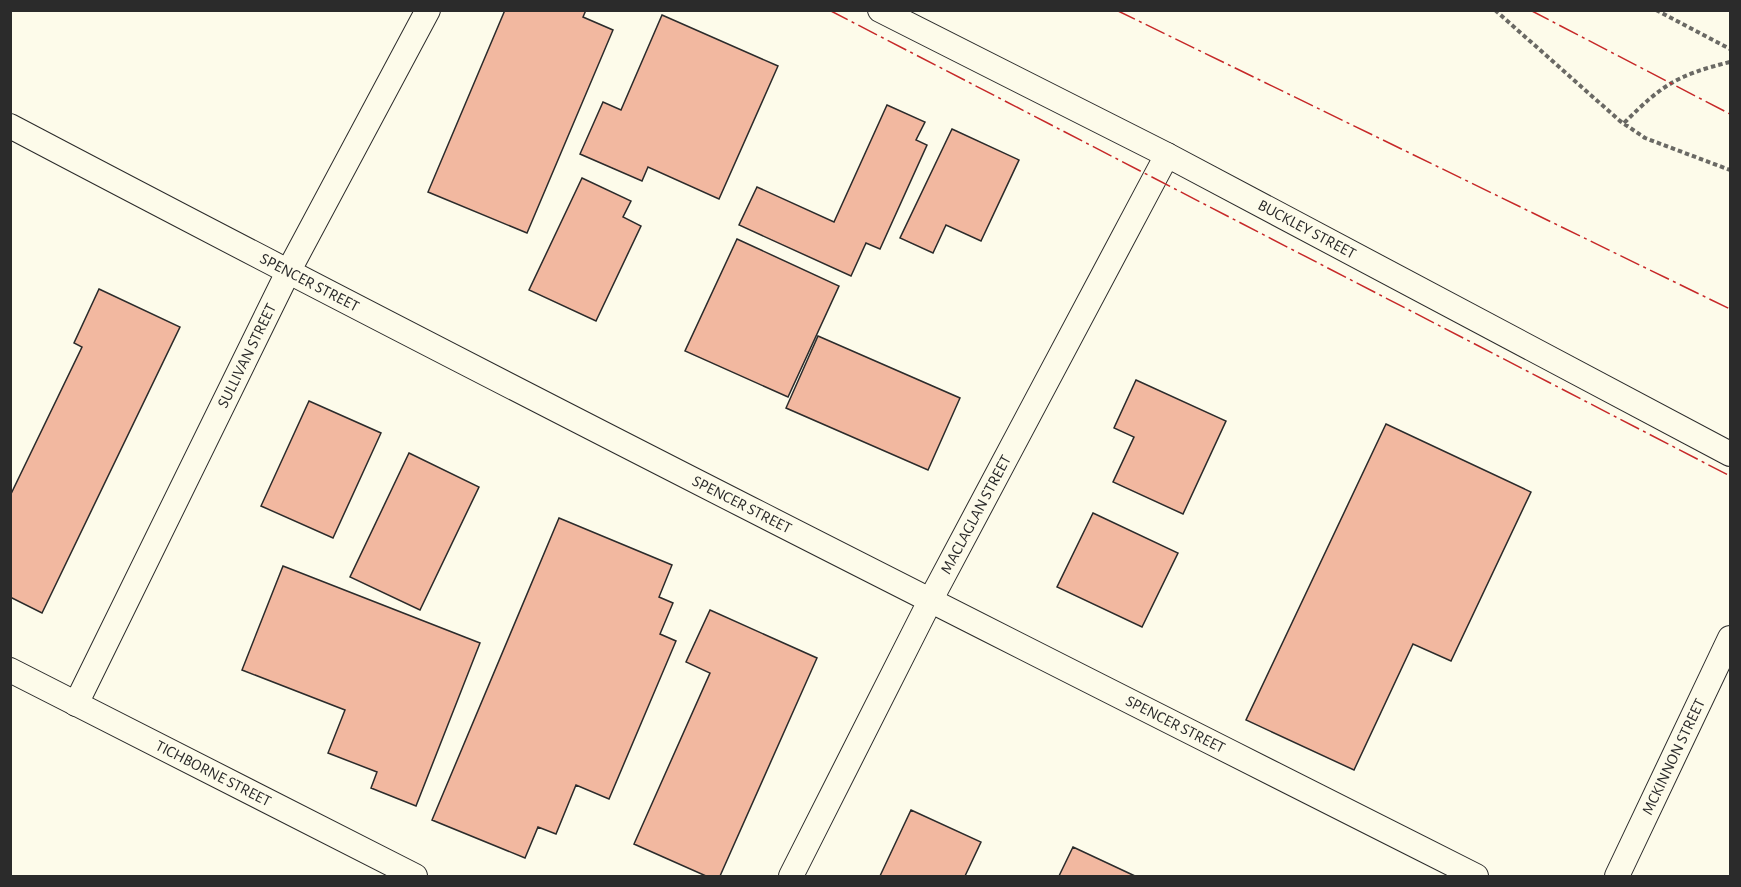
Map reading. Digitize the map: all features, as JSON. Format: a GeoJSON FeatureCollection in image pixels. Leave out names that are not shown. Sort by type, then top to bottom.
{"type":"FeatureCollection","features":[{"type":"Feature","properties":{"kind":"street","name":"SULLIVAN STREET"},"geometry":{"type":"LineString","coordinates":[[76,704],[288,272],[428,10]]}},
{"type":"Feature","properties":{"kind":"street","name":"BUCKLEY STREET"},"geometry":{"type":"LineString","coordinates":[[880,10],[1167,155],[1731,454]]}},
{"type":"Feature","properties":{"kind":"street","name":"SPENCER STREET"},"geometry":{"type":"LineString","coordinates":[[10,126],[288,272],[930,601],[1476,876]]}},
{"type":"Feature","properties":{"kind":"street","name":"MACLAGLAN STREET"},"geometry":{"type":"LineString","coordinates":[[791,876],[930,601],[1167,155]]}},
{"type":"Feature","properties":{"kind":"street","name":"MCKINNON STREET"},"geometry":{"type":"LineString","coordinates":[[1617,876],[1731,638]]}},
{"type":"Feature","properties":{"kind":"street","name":"TICHBORNE STREET"},"geometry":{"type":"LineString","coordinates":[[10,670],[415,876]]}},
{"type":"Feature","properties":{"kind":"path"},"geometry":{"type":"LineString","coordinates":[[1495,10],[1624,123],[1645,138],[1731,170]]}},
{"type":"Feature","properties":{"kind":"path"},"geometry":{"type":"LineString","coordinates":[[1656,10],[1731,50]]}},
{"type":"Feature","properties":{"kind":"path"},"geometry":{"type":"LineString","coordinates":[[1624,123],[1655,92],[1684,75],[1731,62]]}},
{"type":"Feature","properties":{"kind":"building"},"geometry":{"type":"Polygon","coordinates":[[[505,10],[586,10],[583,17],[613,30],[527,233],[428,192],[505,10]]]}},
{"type":"Feature","properties":{"kind":"building"},"geometry":{"type":"Polygon","coordinates":[[[662,15],[778,66],[719,199],[648,167],[642,181],[580,154],[603,102],[621,110],[662,15]]]}},
{"type":"Feature","properties":{"kind":"building"},"geometry":{"type":"Polygon","coordinates":[[[887,105],[925,122],[916,140],[927,145],[880,249],[866,243],[851,276],[739,225],[757,187],[834,222],[887,105]]]}},
{"type":"Feature","properties":{"kind":"building"},"geometry":{"type":"Polygon","coordinates":[[[952,129],[1019,160],[981,241],[946,225],[933,253],[900,238],[952,129]]]}},
{"type":"Feature","properties":{"kind":"building"},"geometry":{"type":"Polygon","coordinates":[[[582,178],[631,201],[623,217],[641,226],[596,321],[529,290],[582,178]]]}},
{"type":"Feature","properties":{"kind":"building"},"geometry":{"type":"Polygon","coordinates":[[[737,239],[839,286],[788,397],[685,351],[737,239]]]}},
{"type":"Feature","properties":{"kind":"building"},"geometry":{"type":"Polygon","coordinates":[[[99,289],[180,327],[42,613],[10,597],[10,496],[82,347],[74,343],[99,289]]]}},
{"type":"Feature","properties":{"kind":"building"},"geometry":{"type":"Polygon","coordinates":[[[818,336],[960,398],[928,470],[786,408],[818,336]]]}},
{"type":"Feature","properties":{"kind":"building"},"geometry":{"type":"Polygon","coordinates":[[[1136,380],[1226,421],[1183,514],[1113,482],[1134,437],[1114,428],[1136,380]]]}},
{"type":"Feature","properties":{"kind":"building"},"geometry":{"type":"Polygon","coordinates":[[[309,401],[381,433],[333,538],[261,506],[309,401]]]}},
{"type":"Feature","properties":{"kind":"building"},"geometry":{"type":"Polygon","coordinates":[[[1386,424],[1531,492],[1451,661],[1413,644],[1354,770],[1246,720],[1386,424]]]}},
{"type":"Feature","properties":{"kind":"building"},"geometry":{"type":"Polygon","coordinates":[[[409,453],[479,487],[420,610],[350,577],[409,453]]]}},
{"type":"Feature","properties":{"kind":"building"},"geometry":{"type":"Polygon","coordinates":[[[1093,513],[1178,553],[1142,627],[1057,587],[1093,513]]]}},
{"type":"Feature","properties":{"kind":"building"},"geometry":{"type":"Polygon","coordinates":[[[559,518],[672,565],[659,597],[673,603],[660,634],[676,641],[609,799],[576,785],[556,834],[538,827],[525,858],[432,820],[559,518]]]}},
{"type":"Feature","properties":{"kind":"building"},"geometry":{"type":"Polygon","coordinates":[[[283,566],[480,643],[416,806],[371,788],[377,772],[328,753],[345,710],[242,670],[283,566]]]}},
{"type":"Feature","properties":{"kind":"building"},"geometry":{"type":"Polygon","coordinates":[[[710,610],[817,658],[720,876],[706,876],[634,844],[710,673],[686,662],[710,610]]]}},
{"type":"Feature","properties":{"kind":"building"},"geometry":{"type":"Polygon","coordinates":[[[911,810],[981,842],[965,876],[880,876],[911,810]]]}},
{"type":"Feature","properties":{"kind":"building"},"geometry":{"type":"Polygon","coordinates":[[[1073,847],[1135,876],[1059,876],[1073,847]]]}},
{"type":"Feature","properties":{"kind":"power"},"geometry":{"type":"LineString","coordinates":[[829,10],[1730,476]]}},
{"type":"Feature","properties":{"kind":"power"},"geometry":{"type":"LineString","coordinates":[[1116,10],[1730,309]]}},
{"type":"Feature","properties":{"kind":"power"},"geometry":{"type":"LineString","coordinates":[[1530,10],[1730,114]]}}]}
